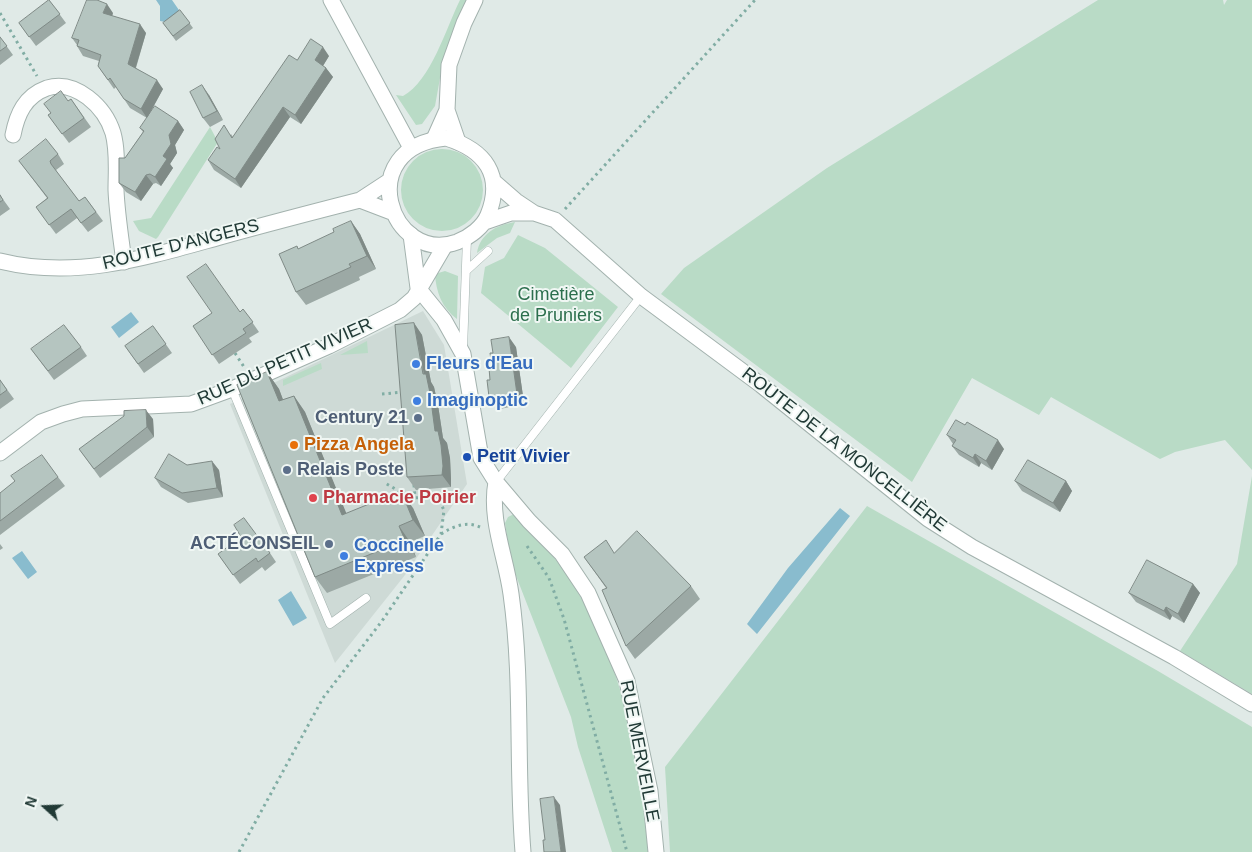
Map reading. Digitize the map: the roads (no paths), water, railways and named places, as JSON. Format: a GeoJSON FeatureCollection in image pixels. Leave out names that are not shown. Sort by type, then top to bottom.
{"type":"FeatureCollection","features":[{"type":"Feature","properties":{"kind":"street"},"geometry":{"type":"LineString","coordinates":[[331,0],[410,148]]}},
{"type":"Feature","properties":{"kind":"street"},"geometry":{"type":"LineString","coordinates":[[458,142],[447,110],[449,65],[464,23],[475,0]]}},
{"type":"Feature","properties":{"kind":"street"},"geometry":{"type":"LineString","coordinates":[[13,134],[17,117],[25,102],[46,89],[64,87],[75,90],[96,104],[109,123],[116,146],[117,215],[124,262]]}},
{"type":"Feature","properties":{"kind":"street"},"geometry":{"type":"LineString","coordinates":[[434,139],[447,110]]}},
{"type":"Feature","properties":{"kind":"street"},"geometry":{"type":"LineString","coordinates":[[446,138],[467,144],[483,158],[493,180],[494,200],[485,222],[466,238],[444,246],[411,235],[397,220],[389,200],[390,181],[397,162],[410,148],[434,139],[446,138]]}},
{"type":"Feature","properties":{"kind":"street","name":"ROUTE DE LA MONCELLIÈRE"},"geometry":{"type":"LineString","coordinates":[[493,180],[516,201],[534,213],[555,220],[641,296],[761,385],[928,519],[972,547],[1174,657],[1252,704]]}},
{"type":"Feature","properties":{"kind":"street","name":"ROUTE D'ANGERS"},"geometry":{"type":"LineString","coordinates":[[0,261],[42,268],[88,268],[124,262],[360,200],[390,181]]}},
{"type":"Feature","properties":{"kind":"street"},"geometry":{"type":"LineString","coordinates":[[360,200],[394,213]]}},
{"type":"Feature","properties":{"kind":"street","name":"ROUTE DE LA MONCELLIÈRE"},"geometry":{"type":"LineString","coordinates":[[485,222],[512,213],[534,213]]}},
{"type":"Feature","properties":{"kind":"street"},"geometry":{"type":"LineString","coordinates":[[411,235],[418,288],[444,320],[463,354]]}},
{"type":"Feature","properties":{"kind":"street","name":"RUE DU PETIT VIVIER"},"geometry":{"type":"LineString","coordinates":[[0,453],[41,422],[63,414],[82,410],[191,404],[232,389],[329,346],[400,310],[414,298],[418,288],[444,246]]}},
{"type":"Feature","properties":{"kind":"street","name":"RUE MERVEILLE"},"geometry":{"type":"LineString","coordinates":[[463,354],[481,458],[496,482],[529,521],[562,554],[588,593],[610,637],[627,681],[650,791],[656,852]]}},
{"type":"Feature","properties":{"kind":"street"},"geometry":{"type":"LineString","coordinates":[[496,482],[493,503],[511,594],[515,642],[519,703],[519,802],[523,852]]}},
{"type":"Feature","properties":{"kind":"lane"},"geometry":{"type":"LineString","coordinates":[[463,354],[466,238]]}},
{"type":"Feature","properties":{"kind":"lane"},"geometry":{"type":"LineString","coordinates":[[466,271],[488,251]]}},
{"type":"Feature","properties":{"kind":"lane"},"geometry":{"type":"LineString","coordinates":[[496,482],[641,296]]}},
{"type":"Feature","properties":{"kind":"lane"},"geometry":{"type":"LineString","coordinates":[[232,389],[330,624],[366,598]]}},
{"type":"Feature","properties":{"kind":"water"},"geometry":{"type":"Polygon","coordinates":[[[156,0],[172,0],[181,13],[165,22],[160,21],[160,6],[156,0]]]}},
{"type":"Feature","properties":{"kind":"water"},"geometry":{"type":"Polygon","coordinates":[[[131,312],[139,322],[119,338],[111,327],[131,312]]]}},
{"type":"Feature","properties":{"kind":"water"},"geometry":{"type":"Polygon","coordinates":[[[840,508],[850,516],[757,634],[747,624],[788,568],[840,508]]]}},
{"type":"Feature","properties":{"kind":"water"},"geometry":{"type":"Polygon","coordinates":[[[22,551],[37,572],[28,579],[12,558],[22,551]]]}},
{"type":"Feature","properties":{"kind":"water"},"geometry":{"type":"Polygon","coordinates":[[[291,591],[307,618],[293,626],[278,600],[291,591]]]}},
{"type":"Feature","properties":{"kind":"place","name":"Fleurs d'Eau"},"geometry":{"type":"Point","coordinates":[416,364]}},
{"type":"Feature","properties":{"kind":"place","name":"Imaginoptic"},"geometry":{"type":"Point","coordinates":[417,401]}},
{"type":"Feature","properties":{"kind":"place","name":"Century 21"},"geometry":{"type":"Point","coordinates":[418,418]}},
{"type":"Feature","properties":{"kind":"place","name":"Pizza Angela"},"geometry":{"type":"Point","coordinates":[294,445]}},
{"type":"Feature","properties":{"kind":"place","name":"Petit Vivier"},"geometry":{"type":"Point","coordinates":[467,457]}},
{"type":"Feature","properties":{"kind":"place","name":"Relais Poste"},"geometry":{"type":"Point","coordinates":[287,470]}},
{"type":"Feature","properties":{"kind":"place","name":"Pharmacie Poirier"},"geometry":{"type":"Point","coordinates":[313,498]}},
{"type":"Feature","properties":{"kind":"place","name":"ACTÉCONSEIL"},"geometry":{"type":"Point","coordinates":[329,544]}},
{"type":"Feature","properties":{"kind":"place","name":"Coccinelle Express"},"geometry":{"type":"Point","coordinates":[344,556]}},
{"type":"Feature","properties":{"kind":"park label","name":"Cimetière de Pruniers"},"geometry":{"type":"Point","coordinates":[556,305]}}]}
